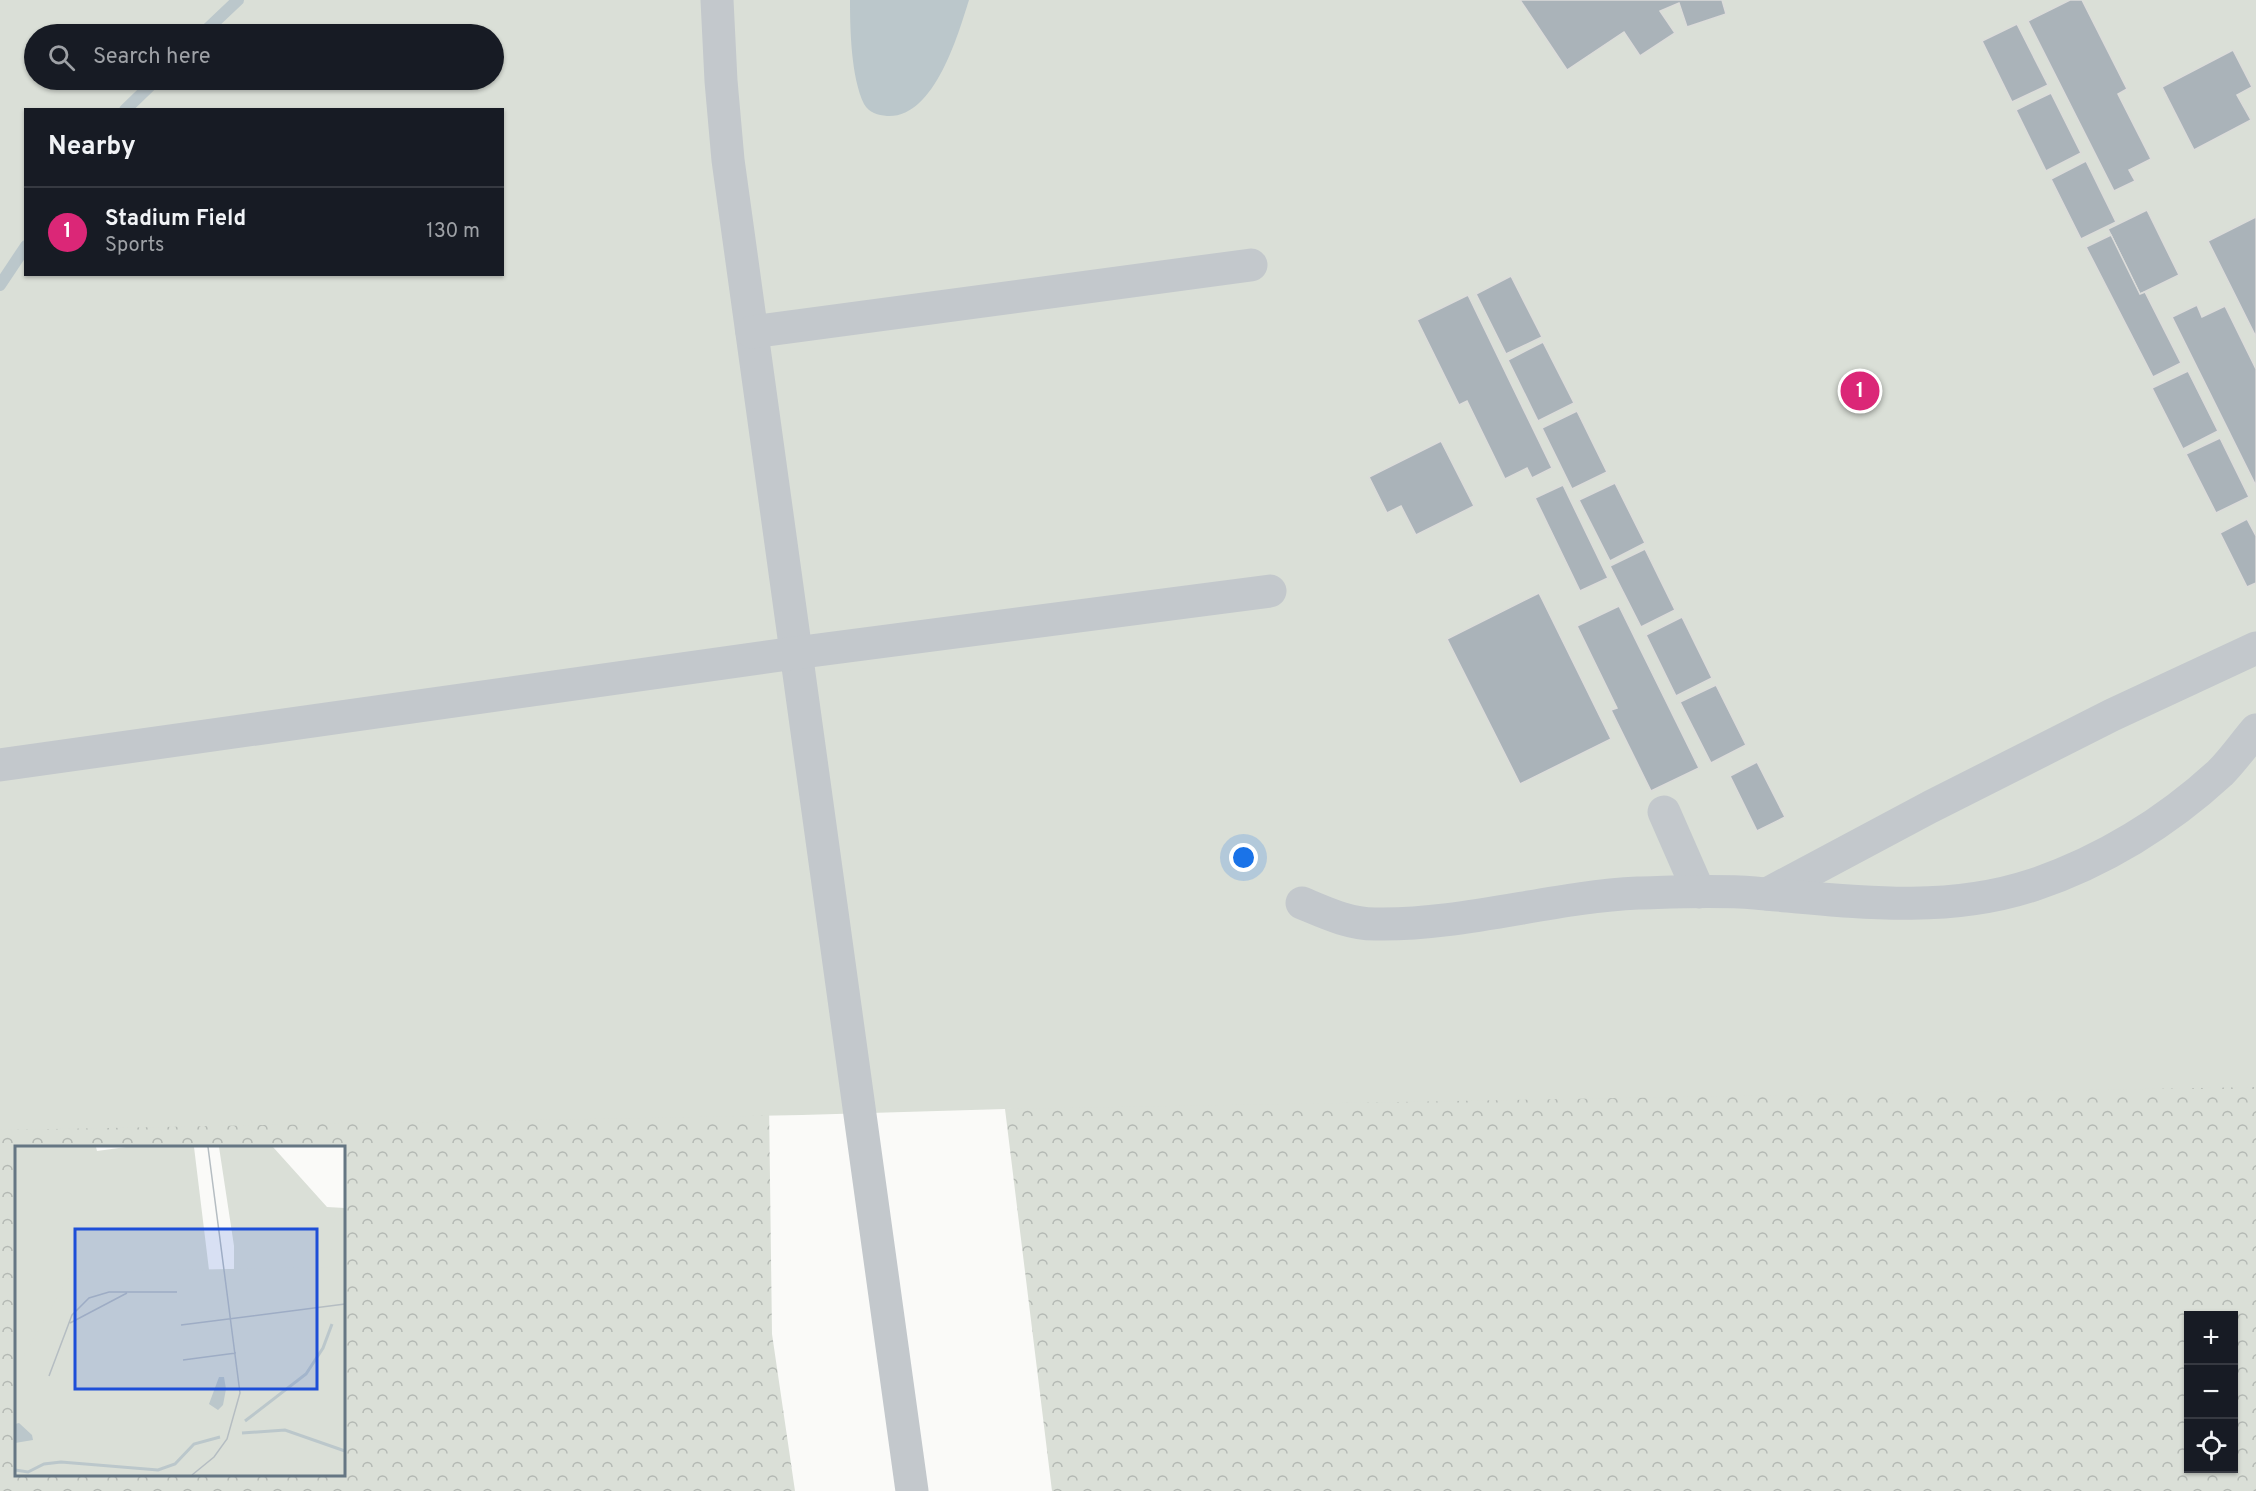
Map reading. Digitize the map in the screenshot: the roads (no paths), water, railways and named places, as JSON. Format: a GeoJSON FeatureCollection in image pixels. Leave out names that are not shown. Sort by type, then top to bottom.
{"type":"FeatureCollection","features":[{"type":"Feature","properties":{"kind":"street"},"geometry":{"type":"LineString","coordinates":[[717,0],[728,160],[912,1491]]}},
{"type":"Feature","properties":{"kind":"street"},"geometry":{"type":"LineString","coordinates":[[752,332],[1251,265]]}},
{"type":"Feature","properties":{"kind":"street"},"geometry":{"type":"LineString","coordinates":[[0,765],[795,653],[1270,591]]}},
{"type":"Feature","properties":{"kind":"street"},"geometry":{"type":"LineString","coordinates":[[1767,894],[1930,807],[2102,720],[2256,648]]}},
{"type":"Feature","properties":{"kind":"street"},"geometry":{"type":"LineString","coordinates":[[1302,903],[1349,922],[1394,924],[1634,894],[1699,891],[1888,904],[1983,898],[2033,885],[2084,865],[2125,843],[2183,805],[2221,771],[2256,730]]}},
{"type":"Feature","properties":{"kind":"street"},"geometry":{"type":"LineString","coordinates":[[1664,812],[1699,891]]}},
{"type":"Feature","properties":{"kind":"waterway"},"geometry":{"type":"LineString","coordinates":[[213,24],[238,0]]}},
{"type":"Feature","properties":{"kind":"waterway"},"geometry":{"type":"LineString","coordinates":[[127,108],[146,90]]}},
{"type":"Feature","properties":{"kind":"waterway"},"geometry":{"type":"LineString","coordinates":[[0,285],[24,249]]}},
{"type":"Feature","properties":{"kind":"place","name":"Stadium Field"},"geometry":{"type":"Point","coordinates":[1860,391]}}]}
